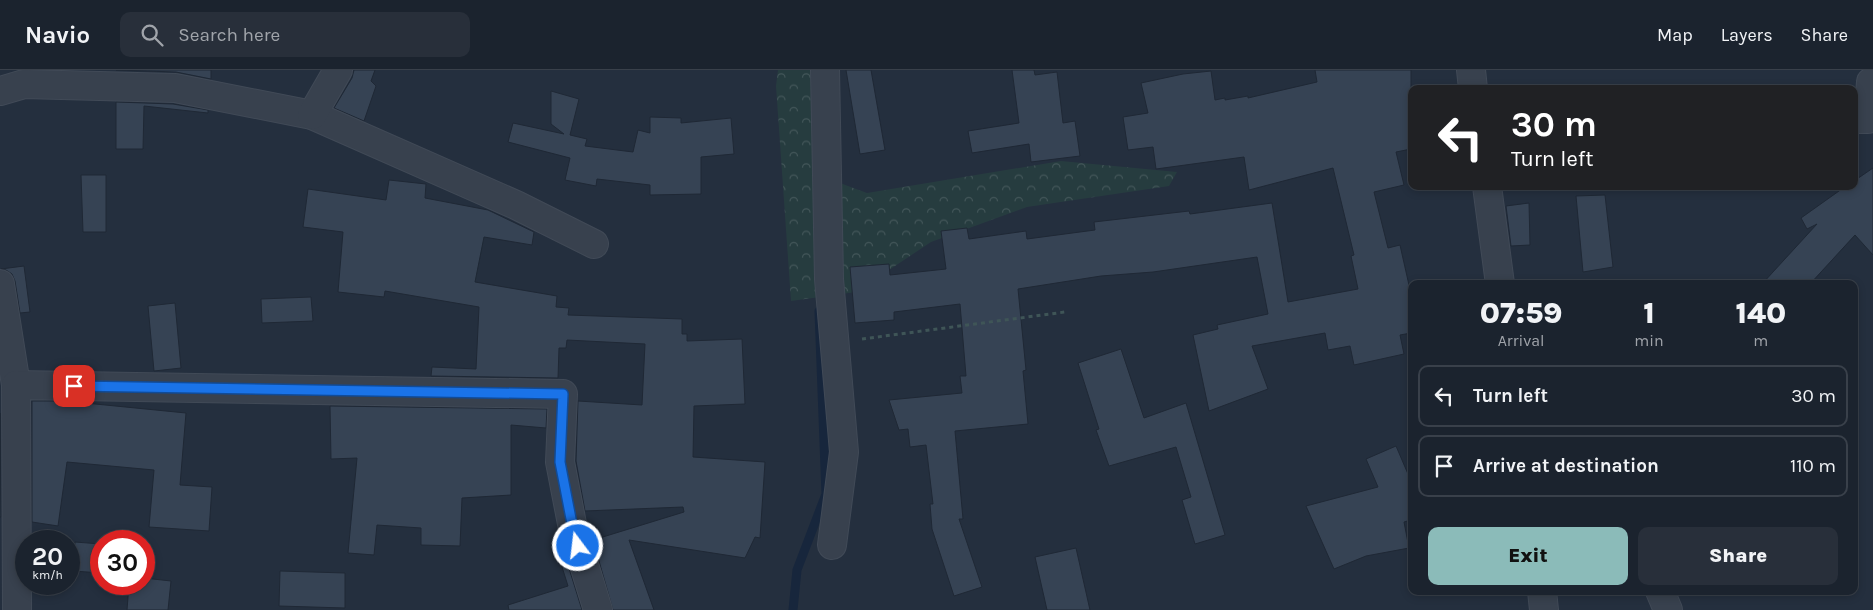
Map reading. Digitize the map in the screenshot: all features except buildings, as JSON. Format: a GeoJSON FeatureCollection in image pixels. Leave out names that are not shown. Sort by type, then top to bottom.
{"type":"FeatureCollection","features":[{"type":"Feature","properties":{"kind":"street"},"geometry":{"type":"LineString","coordinates":[[312,115],[338,70]]}},
{"type":"Feature","properties":{"kind":"street"},"geometry":{"type":"LineString","coordinates":[[825,70],[829,280],[844,452],[832,545]]}},
{"type":"Feature","properties":{"kind":"street"},"geometry":{"type":"LineString","coordinates":[[1471,70],[1473,85]]}},
{"type":"Feature","properties":{"kind":"street"},"geometry":{"type":"LineString","coordinates":[[1858,119],[1868,119],[1871,82],[1873,81]]}},
{"type":"Feature","properties":{"kind":"street"},"geometry":{"type":"LineString","coordinates":[[0,90],[24,84],[175,88],[312,115],[516,205],[594,244]]}},
{"type":"Feature","properties":{"kind":"street"},"geometry":{"type":"LineString","coordinates":[[1487,190],[1499,280]]}},
{"type":"Feature","properties":{"kind":"street"},"geometry":{"type":"LineString","coordinates":[[0,284],[16,385],[17,610]]}},
{"type":"Feature","properties":{"kind":"street"},"geometry":{"type":"LineString","coordinates":[[16,385],[563,394],[560,462],[573,529],[598,610]]}},
{"type":"Feature","properties":{"kind":"street"},"geometry":{"type":"LineString","coordinates":[[1542,595],[1544,610]]}},
{"type":"Feature","properties":{"kind":"street"},"geometry":{"type":"LineString","coordinates":[[1662,595],[1668,610]]}},
{"type":"Feature","properties":{"kind":"path"},"geometry":{"type":"LineString","coordinates":[[834,343],[1065,312]]}},
{"type":"Feature","properties":{"kind":"green space"},"geometry":{"type":"Polygon","coordinates":[[[778,70],[826,70],[829,179],[867,193],[1061,161],[1177,172],[1169,186],[1027,207],[931,242],[856,292],[791,301],[776,86],[778,70]]]}},
{"type":"Feature","properties":{"kind":"waterway"},"geometry":{"type":"LineString","coordinates":[[793,610],[797,570],[826,494],[819,311]]}},
{"type":"Feature","properties":{"kind":"route"},"geometry":{"type":"LineString","coordinates":[[74,386],[563,394],[560,462],[578,546]]}}]}
